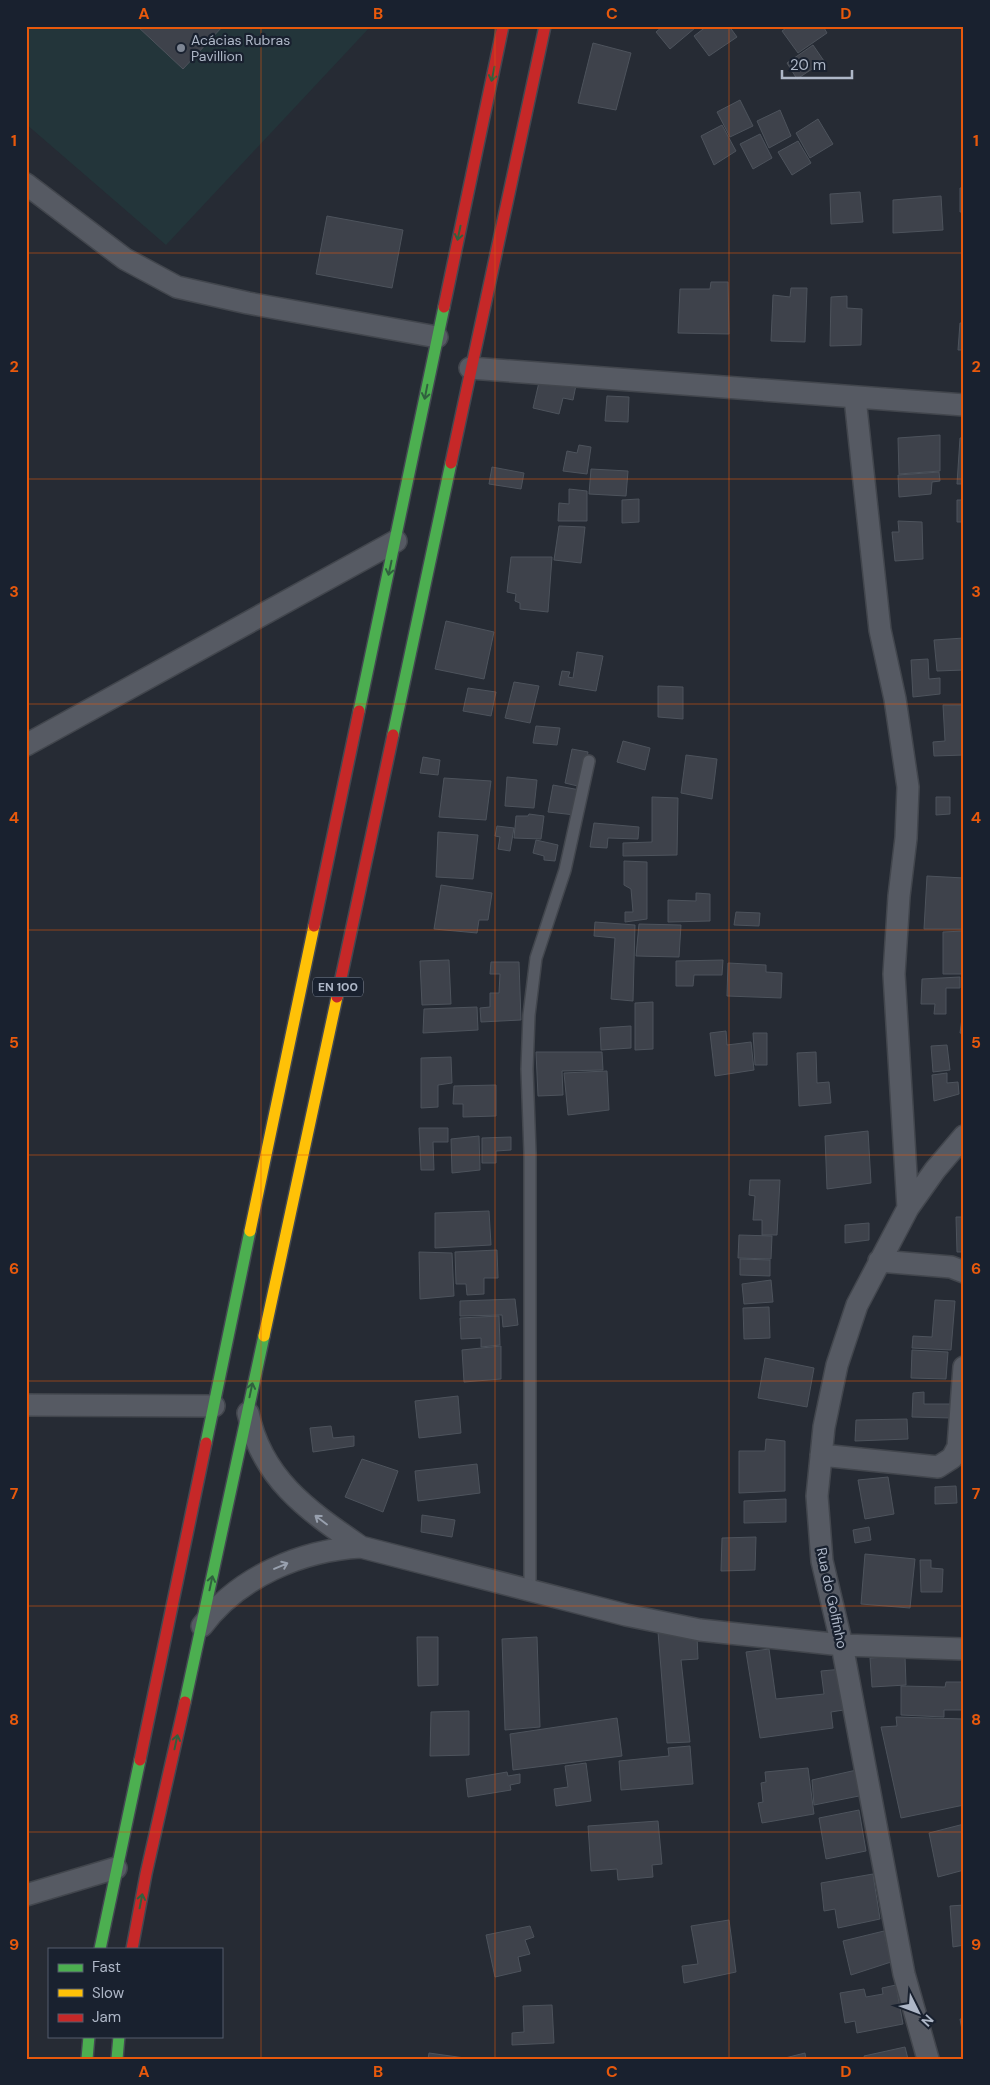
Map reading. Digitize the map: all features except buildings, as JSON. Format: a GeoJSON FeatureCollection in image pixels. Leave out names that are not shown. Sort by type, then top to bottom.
{"type":"FeatureCollection","features":[{"type":"Feature","properties":{"kind":"main road","name":"EN 100"},"geometry":{"type":"LineString","coordinates":[[100,1948],[503,26]]}},
{"type":"Feature","properties":{"kind":"main road","name":"EN 100"},"geometry":{"type":"LineString","coordinates":[[132,1948],[146,1874],[202,1626],[247,1408],[545,26]]}},
{"type":"Feature","properties":{"kind":"main road"},"geometry":{"type":"LineString","coordinates":[[87,2059],[89,2038]]}},
{"type":"Feature","properties":{"kind":"main road"},"geometry":{"type":"LineString","coordinates":[[117,2059],[119,2038]]}},
{"type":"Feature","properties":{"kind":"street"},"geometry":{"type":"LineString","coordinates":[[26,184],[125,258],[177,287],[248,303],[437,337]]}},
{"type":"Feature","properties":{"kind":"street"},"geometry":{"type":"LineString","coordinates":[[470,368],[964,405]]}},
{"type":"Feature","properties":{"kind":"street"},"geometry":{"type":"LineString","coordinates":[[855,398],[880,630],[895,699],[908,787],[906,838],[899,896],[894,974],[908,1208]]}},
{"type":"Feature","properties":{"kind":"street"},"geometry":{"type":"LineString","coordinates":[[26,745],[396,541]]}},
{"type":"Feature","properties":{"kind":"street","name":"Rua do Golfinho"},"geometry":{"type":"LineString","coordinates":[[928,2059],[904,1974],[842,1646],[822,1561],[817,1496],[824,1426],[837,1365],[858,1305],[908,1208],[935,1170],[964,1136]]}},
{"type":"Feature","properties":{"kind":"street"},"geometry":{"type":"LineString","coordinates":[[879,1261],[951,1267],[964,1272]]}},
{"type":"Feature","properties":{"kind":"street"},"geometry":{"type":"LineString","coordinates":[[821,1455],[938,1467],[952,1458],[958,1447],[964,1367]]}},
{"type":"Feature","properties":{"kind":"street"},"geometry":{"type":"LineString","coordinates":[[26,1405],[214,1406]]}},
{"type":"Feature","properties":{"kind":"street"},"geometry":{"type":"LineString","coordinates":[[247,1408],[252,1433],[266,1463],[289,1493],[321,1520],[362,1548]]}},
{"type":"Feature","properties":{"kind":"street"},"geometry":{"type":"LineString","coordinates":[[202,1626],[214,1610],[238,1589],[273,1570],[308,1555],[334,1548],[362,1548],[626,1615],[700,1630],[842,1646],[964,1649]]}},
{"type":"Feature","properties":{"kind":"street"},"geometry":{"type":"LineString","coordinates":[[26,1895],[116,1868]]}},
{"type":"Feature","properties":{"kind":"lane"},"geometry":{"type":"LineString","coordinates":[[530,1590],[530,1153],[527,1086],[529,1015],[536,958],[551,907],[565,870],[589,761]]}},
{"type":"Feature","properties":{"kind":"shaded area"},"geometry":{"type":"Polygon","coordinates":[[[26,26],[371,26],[166,245],[26,124],[26,26]]]}},
{"type":"Feature","properties":{"kind":"traffic: fast"},"geometry":{"type":"LineString","coordinates":[[359,711],[444,307]]}},
{"type":"Feature","properties":{"kind":"traffic: fast"},"geometry":{"type":"LineString","coordinates":[[393,735],[451,463]]}},
{"type":"Feature","properties":{"kind":"traffic: fast"},"geometry":{"type":"LineString","coordinates":[[206,1443],[250,1231]]}},
{"type":"Feature","properties":{"kind":"traffic: fast"},"geometry":{"type":"LineString","coordinates":[[185,1702],[264,1336]]}},
{"type":"Feature","properties":{"kind":"traffic: fast"},"geometry":{"type":"LineString","coordinates":[[100,1948],[140,1760]]}},
{"type":"Feature","properties":{"kind":"traffic: fast"},"geometry":{"type":"LineString","coordinates":[[87,2059],[89,2038]]}},
{"type":"Feature","properties":{"kind":"traffic: fast"},"geometry":{"type":"LineString","coordinates":[[117,2059],[119,2038]]}},
{"type":"Feature","properties":{"kind":"traffic: slow"},"geometry":{"type":"LineString","coordinates":[[250,1231],[314,926]]}},
{"type":"Feature","properties":{"kind":"traffic: slow"},"geometry":{"type":"LineString","coordinates":[[264,1336],[337,997]]}},
{"type":"Feature","properties":{"kind":"traffic: jam"},"geometry":{"type":"LineString","coordinates":[[444,307],[503,26]]}},
{"type":"Feature","properties":{"kind":"traffic: jam"},"geometry":{"type":"LineString","coordinates":[[451,463],[545,26]]}},
{"type":"Feature","properties":{"kind":"traffic: jam"},"geometry":{"type":"LineString","coordinates":[[314,926],[359,711]]}},
{"type":"Feature","properties":{"kind":"traffic: jam"},"geometry":{"type":"LineString","coordinates":[[337,997],[393,735]]}},
{"type":"Feature","properties":{"kind":"traffic: jam"},"geometry":{"type":"LineString","coordinates":[[140,1760],[206,1443]]}},
{"type":"Feature","properties":{"kind":"traffic: jam"},"geometry":{"type":"LineString","coordinates":[[132,1948],[146,1874],[185,1702]]}},
{"type":"Feature","properties":{"kind":"place","name":"Acácias Rubras Pavillion"},"geometry":{"type":"Point","coordinates":[181,48]}}]}
